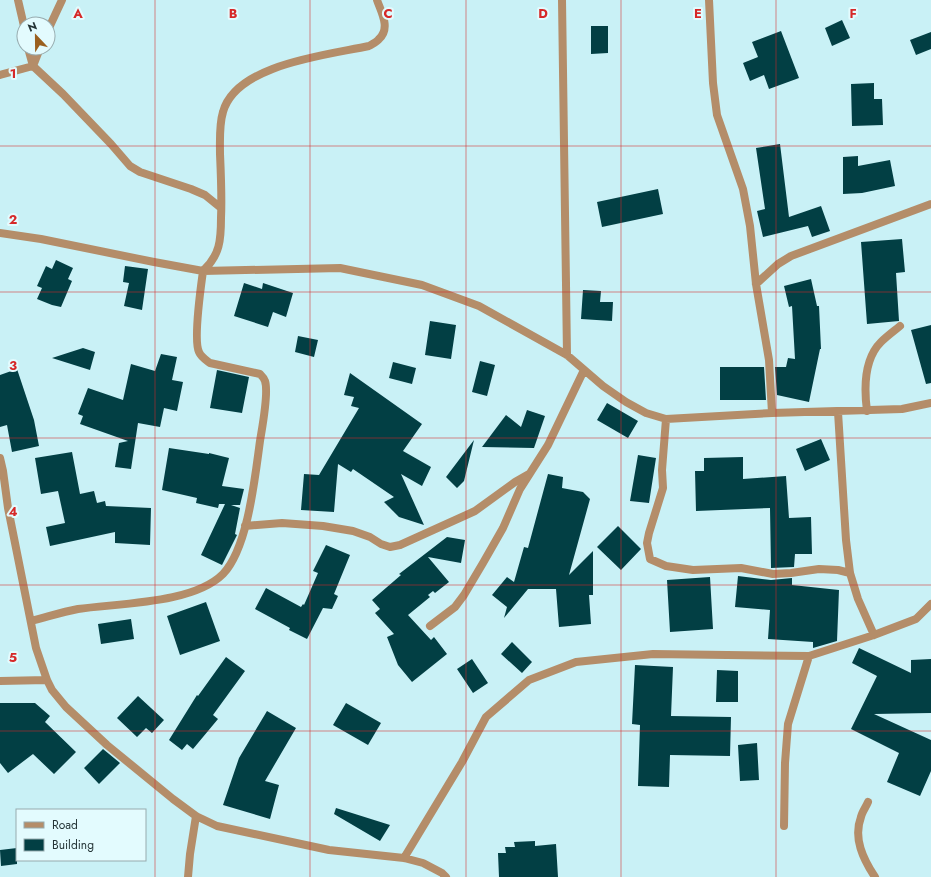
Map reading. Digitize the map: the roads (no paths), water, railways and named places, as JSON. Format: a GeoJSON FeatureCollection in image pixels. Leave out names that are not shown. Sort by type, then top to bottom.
{"type":"FeatureCollection","features":[{"type":"Feature","properties":{"kind":"street"},"geometry":{"type":"LineString","coordinates":[[18,0],[22,16]]}},
{"type":"Feature","properties":{"kind":"street"},"geometry":{"type":"LineString","coordinates":[[55,16],[62,0]]}},
{"type":"Feature","properties":{"kind":"street"},"geometry":{"type":"LineString","coordinates":[[31,621],[76,610],[170,598],[196,590],[211,583],[224,573],[235,554],[245,526],[253,494],[266,385],[264,377],[260,374],[210,363],[204,359],[199,352],[197,344],[198,317],[203,271],[211,263],[216,254],[221,232],[220,136],[223,112],[237,89],[247,81],[286,63],[369,46],[380,38],[385,30],[385,20],[377,0]]}},
{"type":"Feature","properties":{"kind":"street"},"geometry":{"type":"LineString","coordinates":[[562,0],[567,354]]}},
{"type":"Feature","properties":{"kind":"street"},"geometry":{"type":"LineString","coordinates":[[709,0],[713,83],[717,115],[743,189],[750,226],[756,284],[769,360],[772,413]]}},
{"type":"Feature","properties":{"kind":"street"},"geometry":{"type":"LineString","coordinates":[[30,56],[33,66],[69,99],[112,144],[130,166],[140,172],[191,188],[205,195],[221,208]]}},
{"type":"Feature","properties":{"kind":"street"},"geometry":{"type":"LineString","coordinates":[[33,66],[37,56]]}},
{"type":"Feature","properties":{"kind":"street"},"geometry":{"type":"LineString","coordinates":[[0,75],[33,66]]}},
{"type":"Feature","properties":{"kind":"street"},"geometry":{"type":"LineString","coordinates":[[756,284],[778,264],[791,256],[931,204]]}},
{"type":"Feature","properties":{"kind":"street"},"geometry":{"type":"LineString","coordinates":[[0,233],[41,238],[203,271],[340,268],[422,285],[479,306],[567,354],[603,386],[637,409],[666,419],[772,413],[902,409],[931,403]]}},
{"type":"Feature","properties":{"kind":"street"},"geometry":{"type":"LineString","coordinates":[[867,410],[865,386],[872,356],[880,343],[900,326]]}},
{"type":"Feature","properties":{"kind":"street"},"geometry":{"type":"LineString","coordinates":[[430,626],[455,607],[464,595],[503,528],[520,489],[548,445],[584,370]]}},
{"type":"Feature","properties":{"kind":"street"},"geometry":{"type":"LineString","coordinates":[[838,412],[846,540],[850,573],[858,599],[874,635]]}},
{"type":"Feature","properties":{"kind":"street"},"geometry":{"type":"LineString","coordinates":[[666,419],[662,470],[663,488],[649,532],[647,543],[650,559],[666,566],[693,570],[741,568],[773,574],[819,569],[838,570],[850,573]]}},
{"type":"Feature","properties":{"kind":"street"},"geometry":{"type":"LineString","coordinates":[[0,458],[8,508],[36,648],[52,690],[66,707],[107,745],[196,816],[217,826],[329,850],[404,858],[423,863],[442,873],[446,877]]}},
{"type":"Feature","properties":{"kind":"street"},"geometry":{"type":"LineString","coordinates":[[245,526],[282,523],[323,526],[353,531],[370,537],[380,544],[390,547],[400,545],[475,512],[515,482],[529,474]]}},
{"type":"Feature","properties":{"kind":"street"},"geometry":{"type":"LineString","coordinates":[[404,858],[462,762],[486,717],[530,680],[576,662],[653,654],[809,656],[874,635],[916,619],[931,604]]}},
{"type":"Feature","properties":{"kind":"street"},"geometry":{"type":"LineString","coordinates":[[784,826],[785,763],[788,724],[809,656]]}},
{"type":"Feature","properties":{"kind":"street"},"geometry":{"type":"LineString","coordinates":[[0,681],[47,680]]}},
{"type":"Feature","properties":{"kind":"street"},"geometry":{"type":"LineString","coordinates":[[868,802],[861,817],[858,840],[864,858],[875,877]]}},
{"type":"Feature","properties":{"kind":"street"},"geometry":{"type":"LineString","coordinates":[[188,877],[196,816]]}}]}
